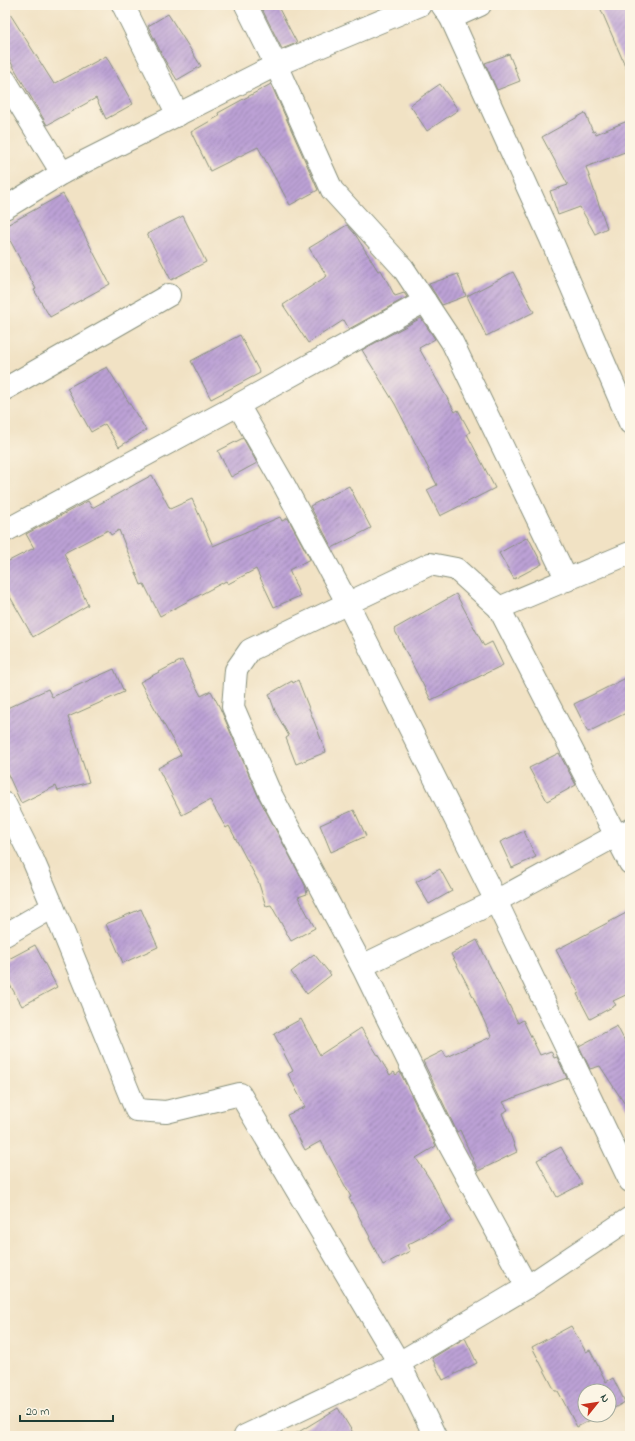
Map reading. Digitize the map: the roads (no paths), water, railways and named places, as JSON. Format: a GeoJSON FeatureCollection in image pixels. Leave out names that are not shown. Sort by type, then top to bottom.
{"type":"FeatureCollection","features":[{"type":"Feature","properties":{"kind":"street"},"geometry":{"type":"LineString","coordinates":[[123,5],[178,115]]}},
{"type":"Feature","properties":{"kind":"street"},"geometry":{"type":"LineString","coordinates":[[246,5],[276,65],[332,190],[403,268],[452,342],[567,580]]}},
{"type":"Feature","properties":{"kind":"street"},"geometry":{"type":"LineString","coordinates":[[5,208],[62,173],[276,65],[420,5]]}},
{"type":"Feature","properties":{"kind":"street"},"geometry":{"type":"LineString","coordinates":[[480,5],[446,12],[551,239],[630,423]]}},
{"type":"Feature","properties":{"kind":"street"},"geometry":{"type":"LineString","coordinates":[[5,80],[62,173]]}},
{"type":"Feature","properties":{"kind":"street"},"geometry":{"type":"LineString","coordinates":[[5,389],[169,295]]}},
{"type":"Feature","properties":{"kind":"street"},"geometry":{"type":"LineString","coordinates":[[5,530],[238,405],[425,301]]}},
{"type":"Feature","properties":{"kind":"street"},"geometry":{"type":"LineString","coordinates":[[238,405],[284,485],[348,604],[496,901],[630,1182]]}},
{"type":"Feature","properties":{"kind":"street"},"geometry":{"type":"LineString","coordinates":[[499,608],[630,553]]}},
{"type":"Feature","properties":{"kind":"street"},"geometry":{"type":"LineString","coordinates":[[526,1287],[450,1146],[362,966],[270,793],[233,707],[236,670],[250,650],[430,564],[456,569],[499,608],[623,833],[630,863]]}},
{"type":"Feature","properties":{"kind":"street"},"geometry":{"type":"LineString","coordinates":[[5,804],[33,860],[53,906],[136,1110],[166,1112],[240,1094],[399,1363],[435,1436]]}},
{"type":"Feature","properties":{"kind":"street"},"geometry":{"type":"LineString","coordinates":[[362,966],[496,901],[623,833]]}},
{"type":"Feature","properties":{"kind":"street"},"geometry":{"type":"LineString","coordinates":[[5,935],[53,906]]}},
{"type":"Feature","properties":{"kind":"street"},"geometry":{"type":"LineString","coordinates":[[245,1436],[399,1363],[526,1287],[630,1218]]}}]}
